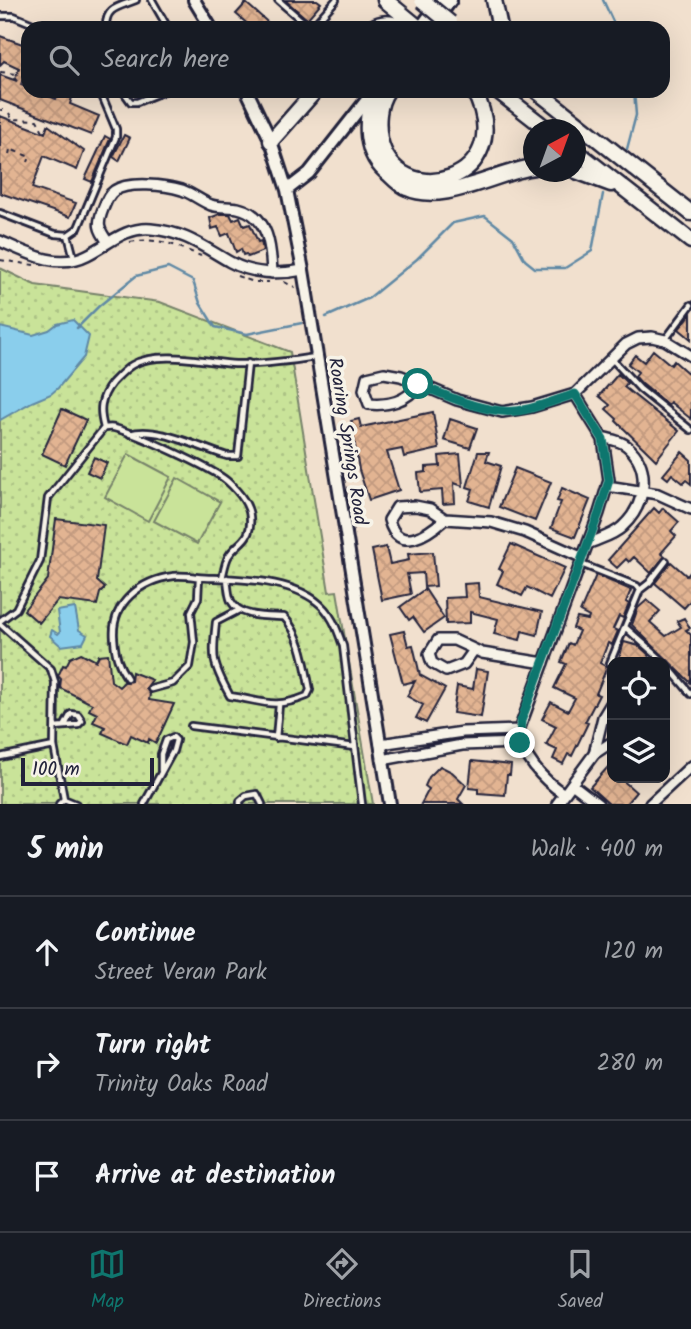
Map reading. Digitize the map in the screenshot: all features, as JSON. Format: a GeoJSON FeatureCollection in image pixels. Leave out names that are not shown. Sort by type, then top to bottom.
{"type":"FeatureCollection","features":[{"type":"Feature","properties":{"kind":"main road"},"geometry":{"type":"LineString","coordinates":[[422,0],[448,21]]}},
{"type":"Feature","properties":{"kind":"main road"},"geometry":{"type":"LineString","coordinates":[[494,0],[498,21]]}},
{"type":"Feature","properties":{"kind":"main road"},"geometry":{"type":"LineString","coordinates":[[389,3],[411,21]]}},
{"type":"Feature","properties":{"kind":"main road"},"geometry":{"type":"LineString","coordinates":[[271,141],[309,98]]}},
{"type":"Feature","properties":{"kind":"main road"},"geometry":{"type":"LineString","coordinates":[[371,98],[367,117],[368,147],[384,171],[407,188],[441,192],[523,168]]}},
{"type":"Feature","properties":{"kind":"main road"},"geometry":{"type":"LineString","coordinates":[[385,98],[378,119],[378,130],[381,144],[391,164],[413,178],[439,182],[464,172],[481,150],[486,125],[476,98]]}},
{"type":"Feature","properties":{"kind":"main road"},"geometry":{"type":"LineString","coordinates":[[507,98],[534,119]]}},
{"type":"Feature","properties":{"kind":"main road"},"geometry":{"type":"LineString","coordinates":[[548,98],[686,209],[666,222]]}},
{"type":"Feature","properties":{"kind":"main road"},"geometry":{"type":"LineString","coordinates":[[586,159],[691,242]]}},
{"type":"Feature","properties":{"kind":"main road"},"geometry":{"type":"LineString","coordinates":[[586,175],[625,189]]}},
{"type":"Feature","properties":{"kind":"street"},"geometry":{"type":"LineString","coordinates":[[196,0],[207,21]]}},
{"type":"Feature","properties":{"kind":"street"},"geometry":{"type":"LineString","coordinates":[[425,21],[441,0]]}},
{"type":"Feature","properties":{"kind":"street"},"geometry":{"type":"LineString","coordinates":[[436,21],[451,0]]}},
{"type":"Feature","properties":{"kind":"street","name":"Roaring Springs Road"},"geometry":{"type":"LineString","coordinates":[[250,98],[271,141],[287,191],[303,270],[390,804]]}},
{"type":"Feature","properties":{"kind":"street"},"geometry":{"type":"LineString","coordinates":[[287,191],[309,173],[368,98]]}},
{"type":"Feature","properties":{"kind":"street"},"geometry":{"type":"LineString","coordinates":[[108,242],[100,231],[98,222],[112,192],[129,187],[158,186],[183,191],[217,206],[240,208],[248,212],[266,230],[272,247],[272,273]]}},
{"type":"Feature","properties":{"kind":"street"},"geometry":{"type":"LineString","coordinates":[[0,241],[34,256],[57,261],[74,260],[86,256],[121,234],[149,229],[189,237],[231,263],[281,275],[303,270]]}},
{"type":"Feature","properties":{"kind":"street"},"geometry":{"type":"LineString","coordinates":[[418,384],[411,394],[382,406],[369,404],[364,390],[367,377],[384,373],[401,376],[457,400],[502,412],[532,407],[575,394],[626,344],[638,338],[665,340],[691,356]]}},
{"type":"Feature","properties":{"kind":"street"},"geometry":{"type":"LineString","coordinates":[[564,794],[537,771],[520,743],[519,730],[609,480],[602,437],[575,394]]}},
{"type":"Feature","properties":{"kind":"street"},"geometry":{"type":"LineString","coordinates":[[588,544],[620,529],[635,512],[643,492],[641,465],[626,445],[602,437]]}},
{"type":"Feature","properties":{"kind":"street"},"geometry":{"type":"LineString","coordinates":[[607,486],[658,494],[691,509]]}},
{"type":"Feature","properties":{"kind":"street"},"geometry":{"type":"LineString","coordinates":[[445,519],[429,533],[416,539],[402,538],[392,530],[389,520],[397,507],[415,506],[430,509],[445,519],[491,522],[525,532],[581,561]]}},
{"type":"Feature","properties":{"kind":"street"},"geometry":{"type":"LineString","coordinates":[[474,650],[464,664],[446,671],[432,663],[429,654],[438,640],[454,640],[481,653],[544,663]]}},
{"type":"Feature","properties":{"kind":"street"},"geometry":{"type":"LineString","coordinates":[[557,804],[594,754],[607,710]]}},
{"type":"Feature","properties":{"kind":"street"},"geometry":{"type":"LineString","coordinates":[[380,744],[463,732],[519,730]]}},
{"type":"Feature","properties":{"kind":"street"},"geometry":{"type":"LineString","coordinates":[[382,760],[462,745],[520,743]]}},
{"type":"Feature","properties":{"kind":"street"},"geometry":{"type":"LineString","coordinates":[[594,754],[607,748]]}},
{"type":"Feature","properties":{"kind":"street"},"geometry":{"type":"LineString","coordinates":[[650,804],[691,766]]}},
{"type":"Feature","properties":{"kind":"street"},"geometry":{"type":"LineString","coordinates":[[572,784],[598,804]]}},
{"type":"Feature","properties":{"kind":"lane"},"geometry":{"type":"LineString","coordinates":[[106,21],[109,12],[136,0]]}},
{"type":"Feature","properties":{"kind":"lane"},"geometry":{"type":"LineString","coordinates":[[152,0],[164,21]]}},
{"type":"Feature","properties":{"kind":"lane"},"geometry":{"type":"LineString","coordinates":[[278,0],[302,21]]}},
{"type":"Feature","properties":{"kind":"lane"},"geometry":{"type":"LineString","coordinates":[[316,21],[335,0]]}},
{"type":"Feature","properties":{"kind":"lane"},"geometry":{"type":"LineString","coordinates":[[0,16],[14,16],[26,21]]}},
{"type":"Feature","properties":{"kind":"lane"},"geometry":{"type":"LineString","coordinates":[[0,213],[55,234],[68,235],[78,228],[116,137],[116,129],[103,98]]}},
{"type":"Feature","properties":{"kind":"lane"},"geometry":{"type":"LineString","coordinates":[[128,98],[136,103],[148,98]]}},
{"type":"Feature","properties":{"kind":"lane"},"geometry":{"type":"LineString","coordinates":[[68,235],[74,260]]}},
{"type":"Feature","properties":{"kind":"lane"},"geometry":{"type":"LineString","coordinates":[[665,340],[691,305]]}},
{"type":"Feature","properties":{"kind":"lane"},"geometry":{"type":"LineString","coordinates":[[104,428],[100,416],[101,400],[119,376],[132,365],[146,360],[248,363],[317,357]]}},
{"type":"Feature","properties":{"kind":"lane"},"geometry":{"type":"LineString","coordinates":[[611,358],[640,389],[691,430]]}},
{"type":"Feature","properties":{"kind":"lane"},"geometry":{"type":"LineString","coordinates":[[129,434],[141,430],[152,432],[227,456],[238,456],[248,363]]}},
{"type":"Feature","properties":{"kind":"lane"},"geometry":{"type":"LineString","coordinates":[[64,799],[54,746],[55,682],[51,669],[0,623],[16,609],[40,561],[48,498],[104,428],[113,427],[225,479],[244,501],[249,511],[249,530],[244,542],[230,554],[225,578],[231,601],[239,610],[256,615],[284,617],[297,636],[310,690],[307,696],[289,704],[279,705],[230,696],[212,657],[216,622],[239,610]]}},
{"type":"Feature","properties":{"kind":"lane"},"geometry":{"type":"LineString","coordinates":[[581,561],[637,586],[640,590]]}},
{"type":"Feature","properties":{"kind":"lane"},"geometry":{"type":"LineString","coordinates":[[612,657],[640,590],[666,561]]}},
{"type":"Feature","properties":{"kind":"lane"},"geometry":{"type":"LineString","coordinates":[[127,678],[116,657],[113,626],[121,606],[142,586],[174,576],[225,578],[302,593],[315,600],[328,613],[343,646],[362,804]]}},
{"type":"Feature","properties":{"kind":"lane"},"geometry":{"type":"LineString","coordinates":[[151,689],[173,683],[190,666],[194,642],[191,612],[198,598],[199,578]]}},
{"type":"Feature","properties":{"kind":"lane"},"geometry":{"type":"LineString","coordinates":[[625,627],[658,657]]}},
{"type":"Feature","properties":{"kind":"lane"},"geometry":{"type":"LineString","coordinates":[[670,670],[691,694]]}},
{"type":"Feature","properties":{"kind":"lane"},"geometry":{"type":"LineString","coordinates":[[276,738],[279,705]]}},
{"type":"Feature","properties":{"kind":"lane"},"geometry":{"type":"LineString","coordinates":[[55,727],[65,725]]}},
{"type":"Feature","properties":{"kind":"lane"},"geometry":{"type":"LineString","coordinates":[[191,726],[355,747]]}},
{"type":"Feature","properties":{"kind":"lane"},"geometry":{"type":"LineString","coordinates":[[144,804],[173,751],[176,740],[173,737],[166,740],[163,747],[161,771]]}},
{"type":"Feature","properties":{"kind":"lane"},"geometry":{"type":"LineString","coordinates":[[0,757],[54,746]]}},
{"type":"Feature","properties":{"kind":"lane"},"geometry":{"type":"LineString","coordinates":[[240,804],[246,796],[257,794],[262,804]]}},
{"type":"Feature","properties":{"kind":"lane"},"geometry":{"type":"LineString","coordinates":[[59,804],[64,799]]}},
{"type":"Feature","properties":{"kind":"lane"},"geometry":{"type":"LineString","coordinates":[[64,799],[76,804]]}},
{"type":"Feature","properties":{"kind":"path"},"geometry":{"type":"LineString","coordinates":[[0,72],[17,74]]}},
{"type":"Feature","properties":{"kind":"path"},"geometry":{"type":"LineString","coordinates":[[9,113],[12,119],[34,118],[44,132]]}},
{"type":"Feature","properties":{"kind":"path"},"geometry":{"type":"LineString","coordinates":[[9,155],[10,149],[30,157],[28,162]]}},
{"type":"Feature","properties":{"kind":"path"},"geometry":{"type":"LineString","coordinates":[[128,242],[147,239],[169,242],[205,258]]}},
{"type":"Feature","properties":{"kind":"path"},"geometry":{"type":"LineString","coordinates":[[0,260],[42,267]]}},
{"type":"Feature","properties":{"kind":"path"},"geometry":{"type":"LineString","coordinates":[[236,275],[254,282],[280,280],[298,288]]}},
{"type":"Feature","properties":{"kind":"green space"},"geometry":{"type":"Polygon","coordinates":[[[0,268],[35,285],[160,302],[290,352],[329,592],[337,591],[373,804],[0,804],[0,268]]]}},
{"type":"Feature","properties":{"kind":"green space"},"geometry":{"type":"Polygon","coordinates":[[[128,454],[171,477],[148,521],[105,497],[128,454]]]}},
{"type":"Feature","properties":{"kind":"green space"},"geometry":{"type":"Polygon","coordinates":[[[177,478],[220,502],[197,544],[154,521],[177,478]]]}},
{"type":"Feature","properties":{"kind":"water"},"geometry":{"type":"Polygon","coordinates":[[[73,320],[89,336],[84,357],[51,394],[0,420],[0,327],[33,335],[73,320]]]}},
{"type":"Feature","properties":{"kind":"water"},"geometry":{"type":"Polygon","coordinates":[[[75,608],[79,630],[87,635],[83,643],[61,646],[50,636],[52,630],[58,634],[60,632],[57,611],[75,608]]]}},
{"type":"Feature","properties":{"kind":"building"},"geometry":{"type":"Polygon","coordinates":[[[285,0],[317,0],[321,3],[307,19],[285,0]]]}},
{"type":"Feature","properties":{"kind":"building"},"geometry":{"type":"Polygon","coordinates":[[[246,3],[266,21],[244,21],[236,14],[246,3]]]}},
{"type":"Feature","properties":{"kind":"building"},"geometry":{"type":"Polygon","coordinates":[[[0,36],[21,44],[21,98],[72,98],[70,104],[99,116],[91,135],[0,100],[0,75],[17,81],[15,79],[19,68],[4,61],[0,65],[0,36]]]}},
{"type":"Feature","properties":{"kind":"building"},"geometry":{"type":"Polygon","coordinates":[[[0,116],[45,133],[48,125],[84,151],[77,170],[44,156],[32,188],[76,203],[70,217],[0,193],[0,116]]]}},
{"type":"Feature","properties":{"kind":"building"},"geometry":{"type":"Polygon","coordinates":[[[124,135],[130,138],[119,161],[113,157],[124,135]]]}},
{"type":"Feature","properties":{"kind":"building"},"geometry":{"type":"Polygon","coordinates":[[[105,136],[110,139],[92,182],[85,179],[105,136]]]}},
{"type":"Feature","properties":{"kind":"building"},"geometry":{"type":"Polygon","coordinates":[[[230,214],[233,220],[240,217],[244,226],[250,224],[258,242],[261,241],[263,251],[248,257],[243,255],[241,249],[236,252],[229,233],[222,236],[218,227],[212,229],[210,218],[230,214]]]}},
{"type":"Feature","properties":{"kind":"building"},"geometry":{"type":"Polygon","coordinates":[[[691,314],[691,339],[679,329],[691,314]]]}},
{"type":"Feature","properties":{"kind":"building"},"geometry":{"type":"Polygon","coordinates":[[[653,350],[671,365],[674,361],[691,376],[691,419],[641,383],[635,376],[638,372],[628,364],[635,355],[644,362],[653,350]]]}},
{"type":"Feature","properties":{"kind":"building"},"geometry":{"type":"Polygon","coordinates":[[[618,374],[627,383],[624,387],[679,431],[656,460],[616,421],[606,409],[610,405],[599,396],[618,374]]]}},
{"type":"Feature","properties":{"kind":"building"},"geometry":{"type":"Polygon","coordinates":[[[62,409],[86,420],[65,465],[42,454],[62,409]]]}},
{"type":"Feature","properties":{"kind":"building"},"geometry":{"type":"Polygon","coordinates":[[[433,412],[439,449],[404,457],[402,449],[387,452],[399,490],[369,500],[359,470],[351,421],[359,419],[361,427],[433,412]]]}},
{"type":"Feature","properties":{"kind":"building"},"geometry":{"type":"Polygon","coordinates":[[[450,419],[477,428],[470,448],[444,440],[450,419]]]}},
{"type":"Feature","properties":{"kind":"building"},"geometry":{"type":"Polygon","coordinates":[[[478,452],[489,452],[486,461],[501,466],[489,507],[469,501],[473,489],[467,487],[478,452]]]}},
{"type":"Feature","properties":{"kind":"building"},"geometry":{"type":"Polygon","coordinates":[[[682,452],[691,460],[691,484],[686,480],[683,483],[672,474],[668,479],[663,475],[682,452]]]}},
{"type":"Feature","properties":{"kind":"building"},"geometry":{"type":"Polygon","coordinates":[[[460,454],[463,486],[454,483],[455,503],[443,504],[442,490],[420,492],[418,473],[426,472],[426,467],[440,466],[439,456],[460,454]]]}},
{"type":"Feature","properties":{"kind":"building"},"geometry":{"type":"Polygon","coordinates":[[[94,457],[107,463],[100,478],[87,472],[94,457]]]}},
{"type":"Feature","properties":{"kind":"building"},"geometry":{"type":"Polygon","coordinates":[[[515,468],[551,482],[535,521],[499,507],[515,468]]]}},
{"type":"Feature","properties":{"kind":"building"},"geometry":{"type":"Polygon","coordinates":[[[562,488],[590,500],[575,537],[551,528],[561,502],[557,501],[562,488]]]}},
{"type":"Feature","properties":{"kind":"building"},"geometry":{"type":"Polygon","coordinates":[[[654,508],[659,513],[663,508],[679,522],[671,531],[676,536],[661,553],[665,556],[651,573],[634,557],[629,562],[626,559],[617,568],[608,560],[654,508]]]}},
{"type":"Feature","properties":{"kind":"building"},"geometry":{"type":"Polygon","coordinates":[[[56,519],[104,525],[97,581],[105,588],[100,593],[97,605],[58,600],[39,623],[24,610],[48,579],[56,519]]]}},
{"type":"Feature","properties":{"kind":"building"},"geometry":{"type":"Polygon","coordinates":[[[511,544],[565,568],[550,599],[527,587],[522,596],[497,584],[503,571],[499,569],[511,544]]]}},
{"type":"Feature","properties":{"kind":"building"},"geometry":{"type":"Polygon","coordinates":[[[386,547],[390,564],[409,560],[408,554],[433,552],[436,586],[424,587],[423,573],[407,574],[411,594],[382,600],[372,550],[386,547]]]}},
{"type":"Feature","properties":{"kind":"building"},"geometry":{"type":"Polygon","coordinates":[[[671,562],[687,576],[691,571],[691,600],[684,608],[655,583],[671,562]]]}},
{"type":"Feature","properties":{"kind":"building"},"geometry":{"type":"Polygon","coordinates":[[[596,575],[631,590],[623,618],[619,616],[613,629],[618,631],[612,645],[608,643],[600,663],[607,667],[596,694],[599,695],[572,756],[568,754],[563,764],[553,759],[557,750],[546,745],[556,726],[542,719],[551,702],[568,711],[575,698],[554,688],[566,664],[561,662],[569,643],[573,645],[579,631],[573,628],[577,618],[588,620],[589,617],[580,612],[596,575]]]}},
{"type":"Feature","properties":{"kind":"building"},"geometry":{"type":"Polygon","coordinates":[[[478,583],[479,597],[542,612],[537,635],[522,631],[520,640],[494,634],[498,619],[470,612],[470,623],[446,624],[445,598],[465,597],[464,584],[478,583]]]}},
{"type":"Feature","properties":{"kind":"building"},"geometry":{"type":"Polygon","coordinates":[[[425,589],[444,618],[424,632],[413,617],[409,620],[400,607],[425,589]]]}},
{"type":"Feature","properties":{"kind":"building"},"geometry":{"type":"Polygon","coordinates":[[[647,600],[660,611],[650,622],[666,636],[681,627],[677,621],[684,618],[690,628],[686,630],[691,635],[691,683],[670,662],[670,657],[665,657],[632,625],[638,608],[647,600]]]}},
{"type":"Feature","properties":{"kind":"building"},"geometry":{"type":"Polygon","coordinates":[[[404,631],[408,646],[413,645],[420,675],[445,689],[426,723],[416,718],[423,705],[407,696],[415,681],[403,684],[390,634],[404,631]]]}},
{"type":"Feature","properties":{"kind":"building"},"geometry":{"type":"Polygon","coordinates":[[[624,642],[639,646],[649,655],[648,657],[620,657],[624,642]]]}},
{"type":"Feature","properties":{"kind":"building"},"geometry":{"type":"Polygon","coordinates":[[[81,653],[96,661],[99,655],[108,654],[111,681],[119,687],[124,682],[131,681],[132,672],[152,680],[146,688],[150,694],[149,700],[174,704],[156,743],[149,739],[148,743],[131,735],[127,744],[102,733],[105,727],[93,722],[97,714],[89,710],[92,704],[60,688],[61,679],[58,676],[63,665],[66,666],[70,658],[81,653]]]}},
{"type":"Feature","properties":{"kind":"building"},"geometry":{"type":"Polygon","coordinates":[[[476,669],[488,671],[481,717],[453,713],[457,686],[473,689],[476,669]]]}},
{"type":"Feature","properties":{"kind":"building"},"geometry":{"type":"Polygon","coordinates":[[[472,761],[511,765],[505,795],[478,793],[478,789],[469,788],[472,761]]]}},
{"type":"Feature","properties":{"kind":"building"},"geometry":{"type":"Polygon","coordinates":[[[440,766],[452,772],[466,785],[458,799],[463,804],[421,804],[429,789],[425,786],[429,777],[440,766]]]}},
{"type":"Feature","properties":{"kind":"building"},"geometry":{"type":"Polygon","coordinates":[[[607,768],[607,783],[626,783],[636,792],[626,804],[609,804],[590,787],[607,768]]]}},
{"type":"Feature","properties":{"kind":"waterway"},"geometry":{"type":"LineString","coordinates":[[603,0],[613,21]]}},
{"type":"Feature","properties":{"kind":"waterway"},"geometry":{"type":"LineString","coordinates":[[627,149],[636,115],[635,98]]}},
{"type":"Feature","properties":{"kind":"waterway"},"geometry":{"type":"LineString","coordinates":[[326,317],[369,298],[417,259],[453,223],[485,216],[513,238],[525,260],[535,268],[565,268],[592,251],[603,194]]}},
{"type":"Feature","properties":{"kind":"waterway"},"geometry":{"type":"LineString","coordinates":[[77,328],[136,276],[168,268],[193,281],[200,303],[215,327],[247,334],[302,323]]}},
{"type":"Feature","properties":{"kind":"route"},"geometry":{"type":"LineString","coordinates":[[418,384],[457,400],[502,412],[532,407],[575,394],[603,439],[609,480],[521,721],[520,743]]}}]}
